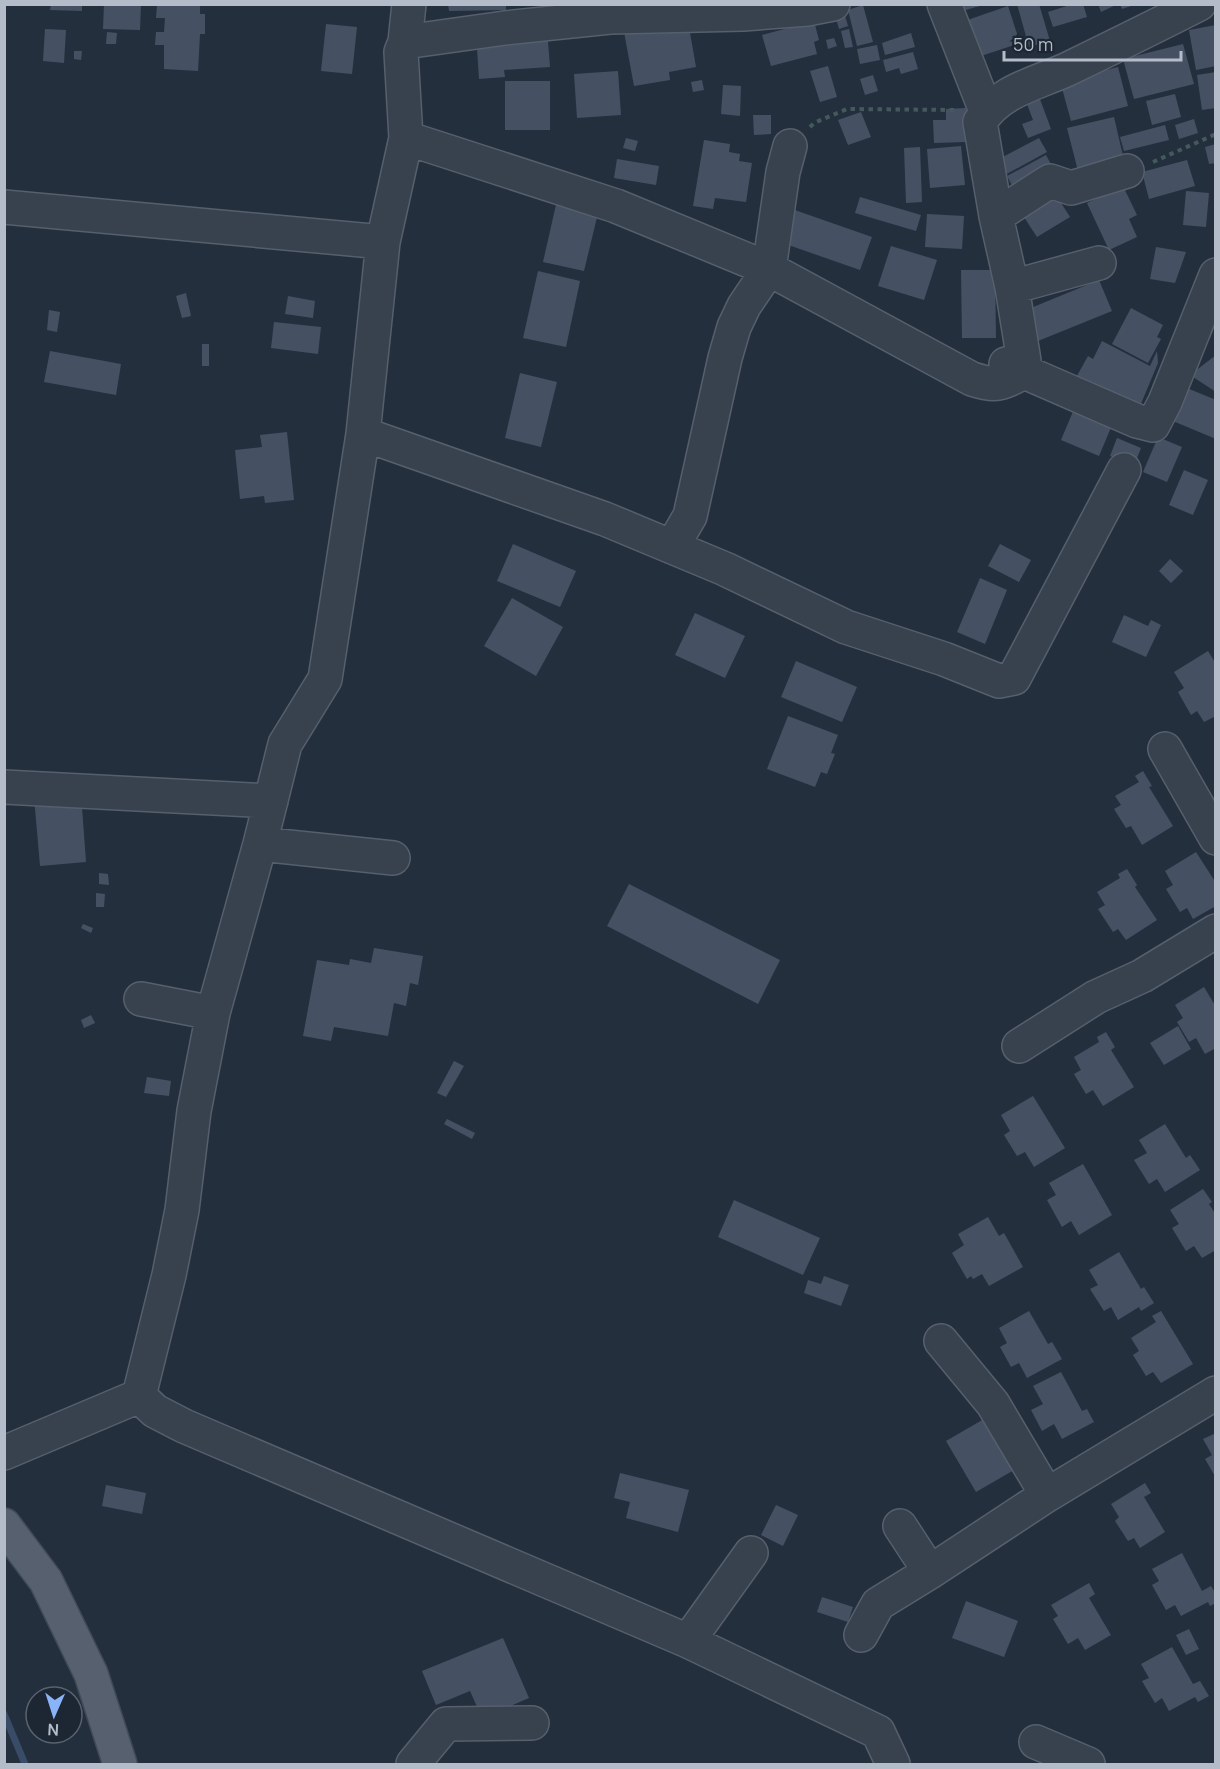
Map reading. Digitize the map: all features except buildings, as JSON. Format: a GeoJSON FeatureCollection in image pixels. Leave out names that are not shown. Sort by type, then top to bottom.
{"type":"FeatureCollection","features":[{"type":"Feature","properties":{"kind":"main road"},"geometry":{"type":"LineString","coordinates":[[4,1525],[46,1581],[91,1674],[120,1764]]}},
{"type":"Feature","properties":{"kind":"street"},"geometry":{"type":"LineString","coordinates":[[139,1396],[169,1275],[182,1210],[194,1110],[213,1013],[285,744],[325,680],[363,434],[383,242],[406,138],[401,52],[405,42],[409,4]]}},
{"type":"Feature","properties":{"kind":"street"},"geometry":{"type":"LineString","coordinates":[[405,42],[610,17],[743,9],[807,9],[833,4]]}},
{"type":"Feature","properties":{"kind":"street"},"geometry":{"type":"LineString","coordinates":[[944,4],[986,111]]}},
{"type":"Feature","properties":{"kind":"street"},"geometry":{"type":"LineString","coordinates":[[1006,364],[1024,361],[980,122],[986,111],[1017,90],[1058,74],[1199,4]]}},
{"type":"Feature","properties":{"kind":"street"},"geometry":{"type":"LineString","coordinates":[[406,138],[616,206],[769,270],[972,379],[988,384],[1002,383],[1016,376],[1006,364]]}},
{"type":"Feature","properties":{"kind":"street"},"geometry":{"type":"LineString","coordinates":[[672,547],[690,516],[734,327],[744,306],[769,270],[783,172],[790,146]]}},
{"type":"Feature","properties":{"kind":"street"},"geometry":{"type":"LineString","coordinates":[[996,216],[1050,181],[1071,188],[1127,171]]}},
{"type":"Feature","properties":{"kind":"street"},"geometry":{"type":"LineString","coordinates":[[4,207],[383,242]]}},
{"type":"Feature","properties":{"kind":"street"},"geometry":{"type":"LineString","coordinates":[[1012,286],[1099,263]]}},
{"type":"Feature","properties":{"kind":"street"},"geometry":{"type":"LineString","coordinates":[[1006,364],[1137,421],[1153,425],[1165,402],[1215,275]]}},
{"type":"Feature","properties":{"kind":"street"},"geometry":{"type":"LineString","coordinates":[[363,434],[605,519],[725,569],[846,627],[944,658],[999,681],[1014,678],[1124,470]]}},
{"type":"Feature","properties":{"kind":"street"},"geometry":{"type":"LineString","coordinates":[[1165,749],[1215,838]]}},
{"type":"Feature","properties":{"kind":"street"},"geometry":{"type":"LineString","coordinates":[[4,787],[271,801]]}},
{"type":"Feature","properties":{"kind":"street"},"geometry":{"type":"LineString","coordinates":[[260,844],[393,858]]}},
{"type":"Feature","properties":{"kind":"street"},"geometry":{"type":"LineString","coordinates":[[1019,1046],[1096,997],[1142,976],[1215,931]]}},
{"type":"Feature","properties":{"kind":"street"},"geometry":{"type":"LineString","coordinates":[[141,999],[213,1013]]}},
{"type":"Feature","properties":{"kind":"street"},"geometry":{"type":"LineString","coordinates":[[941,1341],[993,1404],[1047,1495]]}},
{"type":"Feature","properties":{"kind":"street"},"geometry":{"type":"LineString","coordinates":[[861,1635],[878,1604],[1047,1495],[1215,1393]]}},
{"type":"Feature","properties":{"kind":"street"},"geometry":{"type":"LineString","coordinates":[[4,1453],[139,1396]]}},
{"type":"Feature","properties":{"kind":"street"},"geometry":{"type":"LineString","coordinates":[[139,1396],[155,1411],[184,1426],[688,1641],[878,1732],[893,1764]]}},
{"type":"Feature","properties":{"kind":"street"},"geometry":{"type":"LineString","coordinates":[[900,1526],[930,1572]]}},
{"type":"Feature","properties":{"kind":"street"},"geometry":{"type":"LineString","coordinates":[[688,1641],[751,1553]]}},
{"type":"Feature","properties":{"kind":"street"},"geometry":{"type":"LineString","coordinates":[[413,1764],[446,1724],[532,1723]]}},
{"type":"Feature","properties":{"kind":"street"},"geometry":{"type":"LineString","coordinates":[[1036,1742],[1088,1764]]}},
{"type":"Feature","properties":{"kind":"path"},"geometry":{"type":"LineString","coordinates":[[790,146],[814,123],[847,109],[986,111]]}},
{"type":"Feature","properties":{"kind":"path"},"geometry":{"type":"LineString","coordinates":[[1127,171],[1215,134]]}},
{"type":"Feature","properties":{"kind":"waterway"},"geometry":{"type":"LineString","coordinates":[[4,1714],[25,1764]]}}]}
